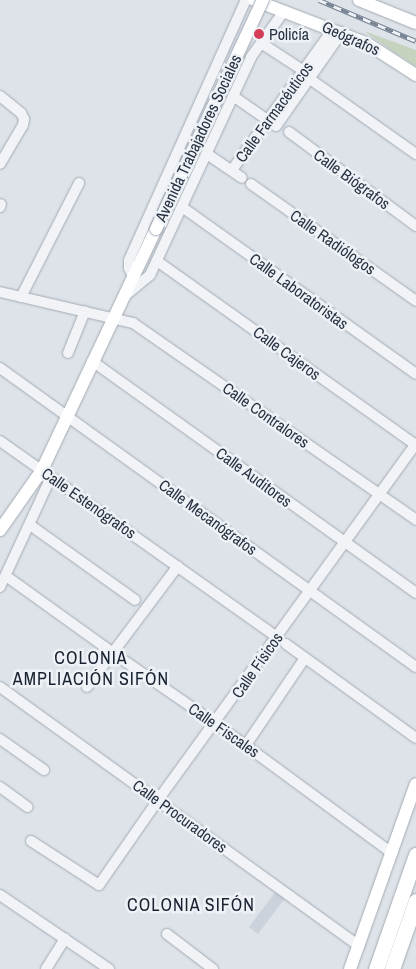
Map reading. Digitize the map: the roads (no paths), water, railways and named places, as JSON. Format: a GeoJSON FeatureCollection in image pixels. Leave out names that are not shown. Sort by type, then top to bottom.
{"type":"FeatureCollection","features":[{"type":"Feature","properties":{"kind":"highway"},"geometry":{"type":"LineString","coordinates":[[376,969],[416,856]]}},
{"type":"Feature","properties":{"kind":"highway"},"geometry":{"type":"LineString","coordinates":[[392,969],[416,901]]}},
{"type":"Feature","properties":{"kind":"main road","name":"Geógrafos"},"geometry":{"type":"LineString","coordinates":[[254,0],[338,30],[376,49],[416,75]]}},
{"type":"Feature","properties":{"kind":"main road","name":"Avenida Trabajadores Sociales"},"geometry":{"type":"LineString","coordinates":[[0,530],[46,474],[67,415],[263,0]]}},
{"type":"Feature","properties":{"kind":"main road"},"geometry":{"type":"LineString","coordinates":[[362,1],[416,22]]}},
{"type":"Feature","properties":{"kind":"main road"},"geometry":{"type":"LineString","coordinates":[[350,969],[416,784]]}},
{"type":"Feature","properties":{"kind":"street","name":"Avenida Trabajadores Sociales"},"geometry":{"type":"LineString","coordinates":[[133,276],[129,268],[130,260],[246,0]]}},
{"type":"Feature","properties":{"kind":"street","name":"Avenida Trabajadores Sociales"},"geometry":{"type":"LineString","coordinates":[[121,299],[150,275],[158,261],[233,96],[260,43],[284,11]]}},
{"type":"Feature","properties":{"kind":"street","name":"Calle Farmacéuticos"},"geometry":{"type":"LineString","coordinates":[[232,170],[272,124],[338,30]]}},
{"type":"Feature","properties":{"kind":"street"},"geometry":{"type":"LineString","coordinates":[[260,43],[416,154]]}},
{"type":"Feature","properties":{"kind":"street"},"geometry":{"type":"LineString","coordinates":[[0,96],[21,113],[24,118],[23,125],[0,164]]}},
{"type":"Feature","properties":{"kind":"street"},"geometry":{"type":"LineString","coordinates":[[233,96],[272,124]]}},
{"type":"Feature","properties":{"kind":"street","name":"Calle Biógrafos"},"geometry":{"type":"LineString","coordinates":[[288,132],[416,226]]}},
{"type":"Feature","properties":{"kind":"street","name":"Calle Radiólogos"},"geometry":{"type":"LineString","coordinates":[[207,154],[416,301]]}},
{"type":"Feature","properties":{"kind":"street"},"geometry":{"type":"LineString","coordinates":[[21,297],[79,183]]}},
{"type":"Feature","properties":{"kind":"street","name":"Calle Laboratoristas"},"geometry":{"type":"LineString","coordinates":[[182,207],[416,374]]}},
{"type":"Feature","properties":{"kind":"street","name":"Calle Cajeros"},"geometry":{"type":"LineString","coordinates":[[158,261],[416,445]]}},
{"type":"Feature","properties":{"kind":"street","name":"Calle Contralores"},"geometry":{"type":"LineString","coordinates":[[0,292],[133,323],[416,520]]}},
{"type":"Feature","properties":{"kind":"street"},"geometry":{"type":"LineString","coordinates":[[68,353],[85,311]]}},
{"type":"Feature","properties":{"kind":"street","name":"Calle Auditores"},"geometry":{"type":"LineString","coordinates":[[92,361],[416,593]]}},
{"type":"Feature","properties":{"kind":"street","name":"Calle Mecanógrafos"},"geometry":{"type":"LineString","coordinates":[[0,368],[416,667]]}},
{"type":"Feature","properties":{"kind":"street","name":"Calle Estenógrafos"},"geometry":{"type":"LineString","coordinates":[[0,440],[277,636]]}},
{"type":"Feature","properties":{"kind":"street","name":"Calle Físicos"},"geometry":{"type":"LineString","coordinates":[[32,841],[99,886],[158,800],[416,445]]}},
{"type":"Feature","properties":{"kind":"street"},"geometry":{"type":"LineString","coordinates":[[0,587],[30,525],[46,474]]}},
{"type":"Feature","properties":{"kind":"street"},"geometry":{"type":"LineString","coordinates":[[30,525],[134,600]]}},
{"type":"Feature","properties":{"kind":"street"},"geometry":{"type":"LineString","coordinates":[[87,687],[178,566]]}},
{"type":"Feature","properties":{"kind":"street","name":"Calle Fiscales"},"geometry":{"type":"LineString","coordinates":[[6,576],[246,745],[392,853]]}},
{"type":"Feature","properties":{"kind":"street"},"geometry":{"type":"LineString","coordinates":[[286,644],[416,738]]}},
{"type":"Feature","properties":{"kind":"street"},"geometry":{"type":"LineString","coordinates":[[246,745],[305,658]]}},
{"type":"Feature","properties":{"kind":"street","name":"Calle Procuradores"},"geometry":{"type":"LineString","coordinates":[[0,687],[358,946]]}},
{"type":"Feature","properties":{"kind":"street"},"geometry":{"type":"LineString","coordinates":[[0,739],[44,770]]}},
{"type":"Feature","properties":{"kind":"street"},"geometry":{"type":"LineString","coordinates":[[0,786],[28,807]]}},
{"type":"Feature","properties":{"kind":"street"},"geometry":{"type":"LineString","coordinates":[[0,895],[109,969]]}},
{"type":"Feature","properties":{"kind":"street"},"geometry":{"type":"LineString","coordinates":[[167,934],[213,969]]}},
{"type":"Feature","properties":{"kind":"street"},"geometry":{"type":"LineString","coordinates":[[46,969],[65,938]]}},
{"type":"Feature","properties":{"kind":"railway"},"geometry":{"type":"LineString","coordinates":[[319,0],[416,41]]}},
{"type":"Feature","properties":{"kind":"place","name":"Policía"},"geometry":{"type":"Point","coordinates":[259,34]}},
{"type":"Feature","properties":{"kind":"district","name":"COLONIA AMPLIACIÓN SIFÓN"},"geometry":{"type":"Point","coordinates":[91,670]}},
{"type":"Feature","properties":{"kind":"district","name":"COLONIA SIFÓN"},"geometry":{"type":"Point","coordinates":[191,905]}}]}
